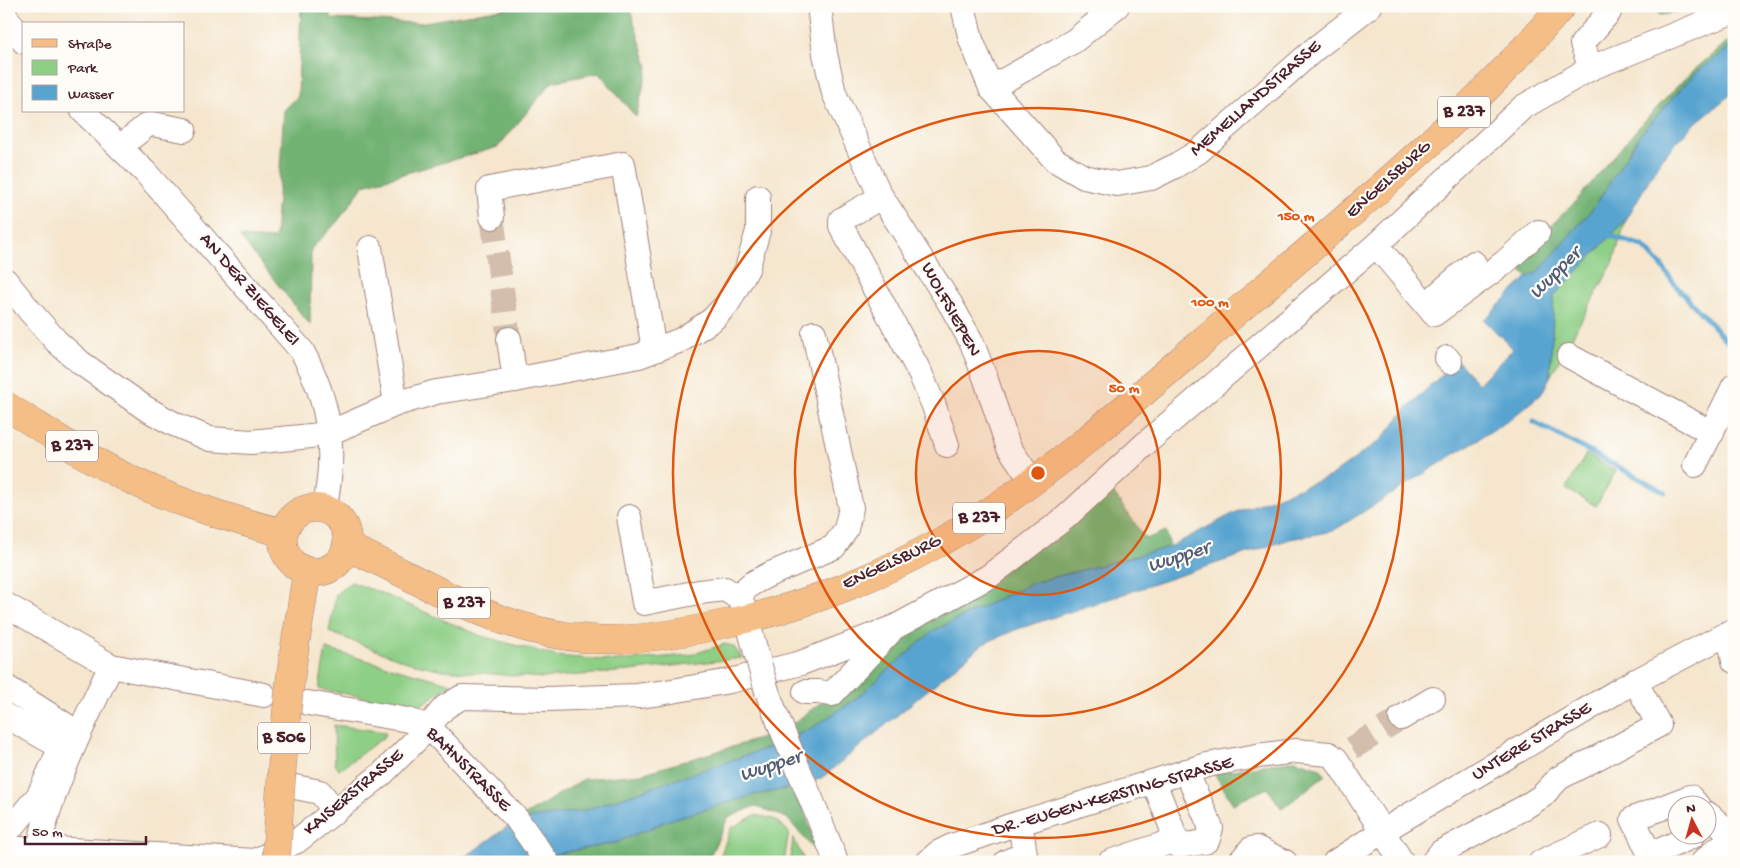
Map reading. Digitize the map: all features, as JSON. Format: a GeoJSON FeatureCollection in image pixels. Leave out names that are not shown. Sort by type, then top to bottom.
{"type":"FeatureCollection","features":[{"type":"Feature","properties":{"kind":"main road","name":"ENGELSBURG"},"geometry":{"type":"LineString","coordinates":[[347,547],[382,562],[486,614],[537,630],[605,639],[707,628],[742,608],[812,599],[883,570],[961,530],[1032,481],[1140,394],[1395,176],[1476,100],[1533,40],[1562,6]]}},
{"type":"Feature","properties":{"kind":"main road","name":"B 237"},"geometry":{"type":"LineString","coordinates":[[6,406],[92,458],[140,484],[196,507],[283,533]]}},
{"type":"Feature","properties":{"kind":"main road"},"geometry":{"type":"LineString","coordinates":[[308,508],[324,509],[331,512],[343,523],[346,531],[347,547],[340,562],[334,567],[319,572],[307,571],[296,566],[286,555],[282,541],[283,533],[289,520],[295,514],[308,508]]}},
{"type":"Feature","properties":{"kind":"main road","name":"B 506"},"geometry":{"type":"LineString","coordinates":[[276,862],[292,656],[307,571]]}},
{"type":"Feature","properties":{"kind":"street","name":"WOLFSIEPEN"},"geometry":{"type":"LineString","coordinates":[[819,6],[825,54],[834,93],[882,198],[951,305],[972,342],[1008,446],[1032,481]]}},
{"type":"Feature","properties":{"kind":"street","name":"MEMELLANDSTRASSE"},"geometry":{"type":"LineString","coordinates":[[963,6],[971,40],[991,88],[1055,160],[1084,178],[1117,184],[1151,178],[1198,152],[1316,48],[1370,6]]}},
{"type":"Feature","properties":{"kind":"street"},"geometry":{"type":"LineString","coordinates":[[991,88],[1074,40],[1117,6]]}},
{"type":"Feature","properties":{"kind":"street"},"geometry":{"type":"LineString","coordinates":[[805,692],[832,694],[895,628],[988,577],[1065,518],[1145,444],[1367,252],[1523,107],[1592,68],[1734,11]]}},
{"type":"Feature","properties":{"kind":"street"},"geometry":{"type":"LineString","coordinates":[[1592,68],[1582,44],[1609,12]]}},
{"type":"Feature","properties":{"kind":"street"},"geometry":{"type":"LineString","coordinates":[[6,17],[22,39]]}},
{"type":"Feature","properties":{"kind":"street","name":"AN DER ZIEGELEI"},"geometry":{"type":"LineString","coordinates":[[84,112],[145,172],[302,351],[318,384],[329,433],[331,472],[324,509]]}},
{"type":"Feature","properties":{"kind":"street"},"geometry":{"type":"LineString","coordinates":[[120,147],[147,125],[152,124],[184,130]]}},
{"type":"Feature","properties":{"kind":"street"},"geometry":{"type":"LineString","coordinates":[[492,217],[489,189],[623,164],[654,350]]}},
{"type":"Feature","properties":{"kind":"street"},"geometry":{"type":"LineString","coordinates":[[6,281],[56,341],[81,363],[145,408],[174,424],[210,439],[251,442],[329,433],[396,404],[436,392],[515,380],[639,356],[681,340],[712,320],[728,303],[747,269],[758,231],[758,196]]}},
{"type":"Feature","properties":{"kind":"street"},"geometry":{"type":"LineString","coordinates":[[882,198],[841,220],[842,226],[920,373],[934,406],[947,445]]}},
{"type":"Feature","properties":{"kind":"street"},"geometry":{"type":"LineString","coordinates":[[1367,252],[1434,314],[1505,262],[1538,232]]}},
{"type":"Feature","properties":{"kind":"street"},"geometry":{"type":"LineString","coordinates":[[370,248],[396,404]]}},
{"type":"Feature","properties":{"kind":"street"},"geometry":{"type":"LineString","coordinates":[[1425,304],[1474,263]]}},
{"type":"Feature","properties":{"kind":"street"},"geometry":{"type":"LineString","coordinates":[[742,608],[751,584],[834,546],[846,529],[851,508],[814,333]]}},
{"type":"Feature","properties":{"kind":"street"},"geometry":{"type":"LineString","coordinates":[[509,339],[515,380]]}},
{"type":"Feature","properties":{"kind":"street"},"geometry":{"type":"LineString","coordinates":[[1568,356],[1712,422]]}},
{"type":"Feature","properties":{"kind":"street"},"geometry":{"type":"LineString","coordinates":[[1695,465],[1712,422],[1734,386]]}},
{"type":"Feature","properties":{"kind":"street"},"geometry":{"type":"LineString","coordinates":[[629,517],[644,603],[725,589],[742,608],[767,691],[782,732],[810,794],[836,862]]}},
{"type":"Feature","properties":{"kind":"street"},"geometry":{"type":"LineString","coordinates":[[6,605],[111,666],[264,694]]}},
{"type":"Feature","properties":{"kind":"street","name":"KAISERSTRASSE"},"geometry":{"type":"LineString","coordinates":[[6,849],[41,842],[255,861],[297,841],[382,774],[445,707],[462,697],[546,699],[637,696],[660,693],[730,681],[801,664],[895,628]]}},
{"type":"Feature","properties":{"kind":"street","name":"UNTERE STRASSE"},"geometry":{"type":"LineString","coordinates":[[1335,862],[1383,831],[1635,681],[1729,642]]}},
{"type":"Feature","properties":{"kind":"street"},"geometry":{"type":"LineString","coordinates":[[6,716],[61,747],[40,795],[10,825],[41,842],[64,769],[78,733],[111,666]]}},
{"type":"Feature","properties":{"kind":"street"},"geometry":{"type":"LineString","coordinates":[[1433,862],[1441,852],[1542,796],[1559,778],[1659,725],[1635,681]]}},
{"type":"Feature","properties":{"kind":"street"},"geometry":{"type":"LineString","coordinates":[[6,687],[78,733]]}},
{"type":"Feature","properties":{"kind":"street"},"geometry":{"type":"LineString","coordinates":[[1401,718],[1433,699]]}},
{"type":"Feature","properties":{"kind":"street","name":"BAHNSTRASSE"},"geometry":{"type":"LineString","coordinates":[[308,703],[408,720],[429,726],[516,818],[547,862]]}},
{"type":"Feature","properties":{"kind":"street","name":"DR.-EUGEN-KERSTING-STRASSE"},"geometry":{"type":"LineString","coordinates":[[928,862],[938,853],[952,846],[1186,771],[1257,756],[1296,751],[1344,754],[1383,831],[1402,862]]}},
{"type":"Feature","properties":{"kind":"street"},"geometry":{"type":"LineString","coordinates":[[1154,782],[1179,846],[1206,842],[1210,834],[1210,828],[1186,771]]}},
{"type":"Feature","properties":{"kind":"street"},"geometry":{"type":"LineString","coordinates":[[290,786],[320,792],[335,811]]}},
{"type":"Feature","properties":{"kind":"street"},"geometry":{"type":"LineString","coordinates":[[1668,806],[1634,819],[1650,855],[1670,846]]}},
{"type":"Feature","properties":{"kind":"street"},"geometry":{"type":"LineString","coordinates":[[1006,862],[1024,854],[1020,823]]}},
{"type":"Feature","properties":{"kind":"street"},"geometry":{"type":"LineString","coordinates":[[1540,862],[1600,835]]}},
{"type":"Feature","properties":{"kind":"street"},"geometry":{"type":"LineString","coordinates":[[1110,862],[1176,840]]}},
{"type":"Feature","properties":{"kind":"street"},"geometry":{"type":"LineString","coordinates":[[1704,862],[1717,849],[1725,844],[1734,842]]}},
{"type":"Feature","properties":{"kind":"street"},"geometry":{"type":"LineString","coordinates":[[1248,855],[1285,862]]}},
{"type":"Feature","properties":{"kind":"green space"},"geometry":{"type":"Polygon","coordinates":[[[301,6],[330,6],[331,19],[419,23],[520,6],[629,6],[648,67],[636,117],[599,73],[552,82],[498,147],[364,185],[338,221],[311,249],[310,325],[240,237],[275,239],[284,110],[298,96],[301,6]]]}},
{"type":"Feature","properties":{"kind":"green space"},"geometry":{"type":"Polygon","coordinates":[[[1651,6],[1679,6],[1676,13],[1660,15],[1651,6]]]}},
{"type":"Feature","properties":{"kind":"green space"},"geometry":{"type":"Polygon","coordinates":[[[1734,36],[1734,44],[1693,75],[1640,135],[1595,206],[1537,273],[1527,277],[1513,263],[1576,201],[1638,128],[1686,77],[1734,36]]]}},
{"type":"Feature","properties":{"kind":"green space"},"geometry":{"type":"Polygon","coordinates":[[[1626,220],[1613,263],[1550,377],[1553,296],[1626,220]]]}},
{"type":"Feature","properties":{"kind":"green space"},"geometry":{"type":"Polygon","coordinates":[[[1586,454],[1616,471],[1596,506],[1566,489],[1586,454]]]}},
{"type":"Feature","properties":{"kind":"green space"},"geometry":{"type":"Polygon","coordinates":[[[1109,487],[1146,539],[1166,531],[1170,547],[1032,583],[933,631],[853,701],[812,728],[773,746],[583,811],[517,820],[584,779],[641,774],[782,732],[832,694],[895,627],[1109,487]]]}},
{"type":"Feature","properties":{"kind":"green space"},"geometry":{"type":"Polygon","coordinates":[[[351,582],[481,636],[556,656],[617,661],[690,655],[725,644],[733,646],[742,658],[629,671],[543,678],[443,670],[407,662],[329,632],[336,594],[351,582]]]}},
{"type":"Feature","properties":{"kind":"green space"},"geometry":{"type":"Polygon","coordinates":[[[326,649],[452,684],[418,707],[319,689],[326,649]]]}},
{"type":"Feature","properties":{"kind":"green space"},"geometry":{"type":"Polygon","coordinates":[[[334,725],[385,732],[385,736],[339,770],[335,764],[334,725]]]}},
{"type":"Feature","properties":{"kind":"green space"},"geometry":{"type":"Polygon","coordinates":[[[1295,760],[1320,768],[1325,775],[1282,809],[1267,788],[1233,804],[1214,773],[1295,760]]]}},
{"type":"Feature","properties":{"kind":"green space"},"geometry":{"type":"Polygon","coordinates":[[[797,787],[818,854],[787,818],[755,806],[728,818],[707,862],[526,862],[544,856],[615,843],[669,820],[754,795],[797,787]]]}},
{"type":"Feature","properties":{"kind":"green space"},"geometry":{"type":"Polygon","coordinates":[[[755,815],[774,819],[789,832],[784,862],[718,862],[731,828],[755,815]]]}},
{"type":"Feature","properties":{"kind":"green space"},"geometry":{"type":"Polygon","coordinates":[[[793,838],[805,862],[790,862],[793,838]]]}},
{"type":"Feature","properties":{"kind":"water","name":"Wupper"},"geometry":{"type":"Polygon","coordinates":[[[1734,44],[1734,92],[1694,124],[1661,159],[1626,220],[1554,296],[1550,377],[1542,393],[1511,419],[1333,531],[1290,539],[1015,630],[983,644],[823,777],[806,785],[754,795],[669,820],[615,843],[544,856],[526,862],[454,862],[472,852],[517,820],[583,811],[773,746],[812,728],[853,701],[933,631],[1032,583],[1170,547],[1236,512],[1331,476],[1382,439],[1405,410],[1457,360],[1478,384],[1513,349],[1484,320],[1527,277],[1537,273],[1595,206],[1640,135],[1693,75],[1734,44]]]}},
{"type":"Feature","properties":{"kind":"waterway"},"geometry":{"type":"LineString","coordinates":[[1605,234],[1643,246],[1661,265],[1676,286],[1734,349]]}},
{"type":"Feature","properties":{"kind":"waterway"},"geometry":{"type":"LineString","coordinates":[[1534,422],[1665,492]]}},
{"type":"Feature","properties":{"kind":"tunnel"},"geometry":{"type":"LineString","coordinates":[[492,217],[509,339]]}},
{"type":"Feature","properties":{"kind":"tunnel"},"geometry":{"type":"LineString","coordinates":[[1352,748],[1401,718]]}}]}
